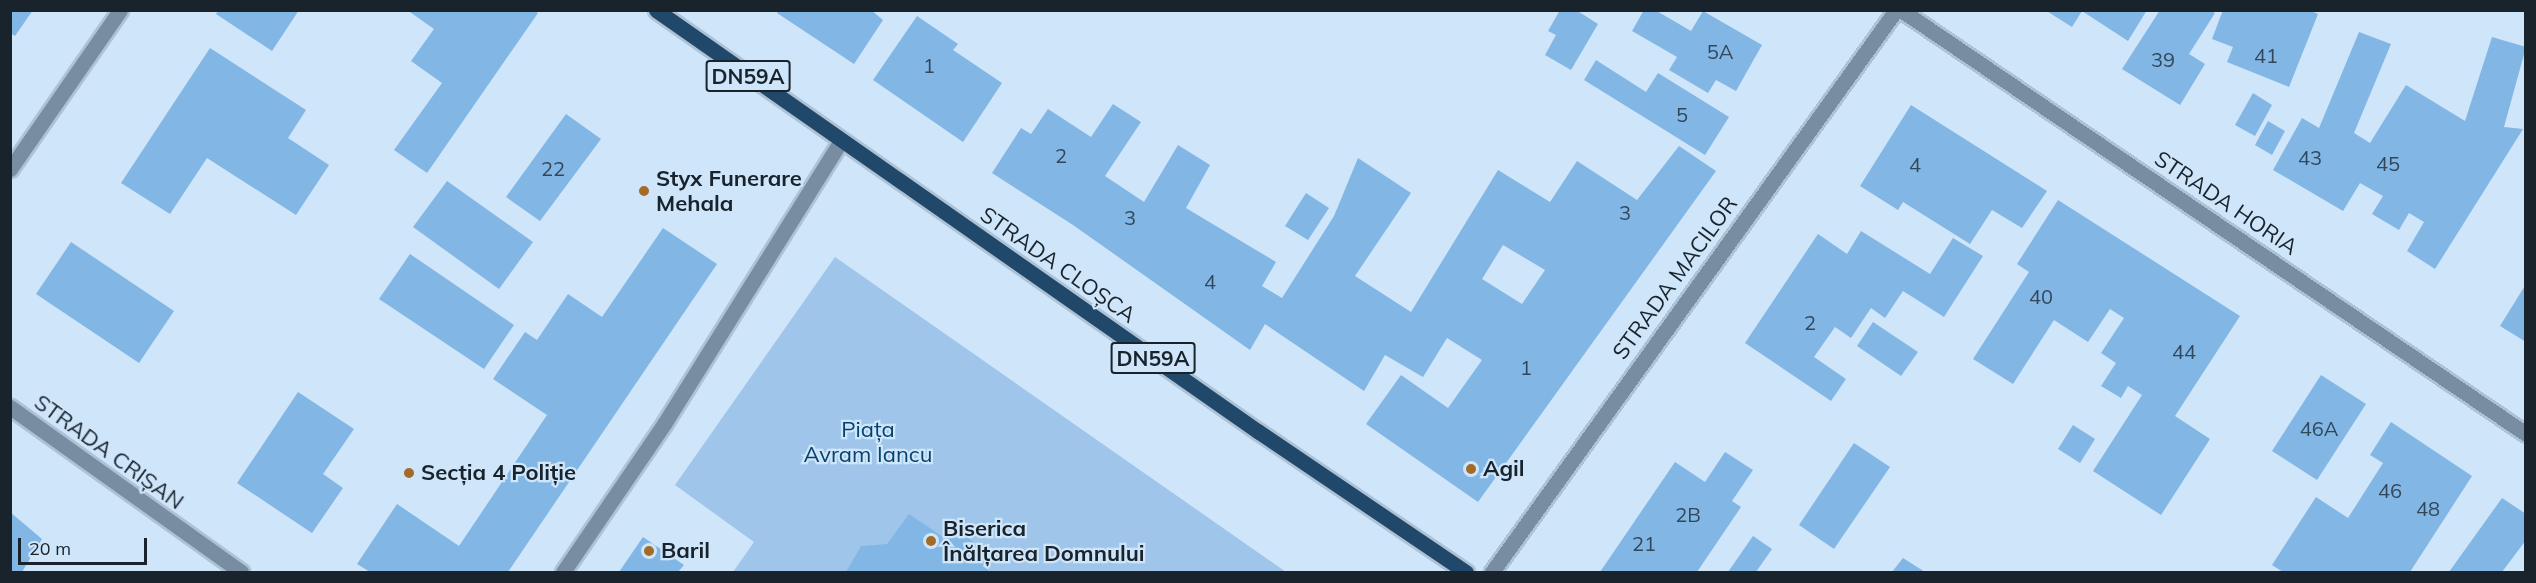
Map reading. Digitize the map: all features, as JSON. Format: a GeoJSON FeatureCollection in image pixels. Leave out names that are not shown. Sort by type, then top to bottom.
{"type":"FeatureCollection","features":[{"type":"Feature","properties":{"kind":"main road","name":"STRADA CLOȘCA"},"geometry":{"type":"LineString","coordinates":[[656,10],[841,141],[1466,573]]}},
{"type":"Feature","properties":{"kind":"street"},"geometry":{"type":"LineString","coordinates":[[10,169],[120,10]]}},
{"type":"Feature","properties":{"kind":"street","name":"STRADA MACILOR"},"geometry":{"type":"LineString","coordinates":[[1492,573],[1896,10]]}},
{"type":"Feature","properties":{"kind":"street","name":"STRADA HORIA"},"geometry":{"type":"LineString","coordinates":[[1901,10],[2526,434]]}},
{"type":"Feature","properties":{"kind":"street"},"geometry":{"type":"LineString","coordinates":[[563,573],[664,424],[841,141]]}},
{"type":"Feature","properties":{"kind":"street","name":"STRADA CRIȘAN"},"geometry":{"type":"LineString","coordinates":[[10,407],[241,573]]}},
{"type":"Feature","properties":{"kind":"green space","name":"Piața Avram Iancu"},"geometry":{"type":"Polygon","coordinates":[[[835,257],[1286,572],[733,572],[754,542],[675,485],[835,257]]]}},
{"type":"Feature","properties":{"kind":"building"},"geometry":{"type":"Polygon","coordinates":[[[10,10],[33,10],[15,36],[10,33],[10,10]]]}},
{"type":"Feature","properties":{"kind":"building"},"geometry":{"type":"Polygon","coordinates":[[[219,10],[299,10],[272,51],[216,14],[219,10]]]}},
{"type":"Feature","properties":{"kind":"building"},"geometry":{"type":"Polygon","coordinates":[[[407,10],[534,10],[538,13],[427,173],[394,150],[442,83],[411,61],[434,29],[407,10]]]}},
{"type":"Feature","properties":{"kind":"building"},"geometry":{"type":"Polygon","coordinates":[[[779,10],[871,10],[883,20],[854,64],[777,13],[779,10]]]}},
{"type":"Feature","properties":{"kind":"building"},"geometry":{"type":"Polygon","coordinates":[[[1560,10],[1576,10],[1598,24],[1571,70],[1545,55],[1556,35],[1548,31],[1560,10]]]}},
{"type":"Feature","properties":{"kind":"building"},"geometry":{"type":"Polygon","coordinates":[[[1644,10],[1655,10],[1691,31],[1703,11],[1762,45],[1736,91],[1716,80],[1708,93],[1669,70],[1677,57],[1632,31],[1644,10]]]}},
{"type":"Feature","properties":{"kind":"building"},"geometry":{"type":"Polygon","coordinates":[[[2045,10],[2147,10],[2128,41],[2082,11],[2072,27],[2045,10]]]}},
{"type":"Feature","properties":{"kind":"building"},"geometry":{"type":"Polygon","coordinates":[[[2160,10],[2210,10],[2215,13],[2189,54],[2205,64],[2180,105],[2122,69],[2160,10]]]}},
{"type":"Feature","properties":{"kind":"building"},"geometry":{"type":"Polygon","coordinates":[[[2223,10],[2309,10],[2318,14],[2289,87],[2227,62],[2233,47],[2212,39],[2223,10]]]}},
{"type":"Feature","properties":{"kind":"building"},"geometry":{"type":"Polygon","coordinates":[[[917,16],[958,44],[953,50],[1002,83],[963,142],[873,80],[917,16]]]}},
{"type":"Feature","properties":{"kind":"building"},"geometry":{"type":"Polygon","coordinates":[[[2359,32],[2391,44],[2354,133],[2370,143],[2406,85],[2465,121],[2492,37],[2526,47],[2504,127],[2523,129],[2435,269],[2407,251],[2424,222],[2409,213],[2399,230],[2372,214],[2383,196],[2360,183],[2343,211],[2273,170],[2302,118],[2319,128],[2359,32]]]}},
{"type":"Feature","properties":{"kind":"building"},"geometry":{"type":"Polygon","coordinates":[[[210,48],[306,110],[288,138],[329,165],[296,215],[207,158],[170,214],[121,183],[210,48]]]}},
{"type":"Feature","properties":{"kind":"building"},"geometry":{"type":"Polygon","coordinates":[[[1596,60],[1646,92],[1658,73],[1729,117],[1705,155],[1584,80],[1596,60]]]}},
{"type":"Feature","properties":{"kind":"building"},"geometry":{"type":"Polygon","coordinates":[[[2253,93],[2272,105],[2255,136],[2235,125],[2253,93]]]}},
{"type":"Feature","properties":{"kind":"building"},"geometry":{"type":"Polygon","coordinates":[[[1113,104],[1141,122],[1105,176],[1144,202],[1178,145],[1210,165],[1186,208],[1276,262],[1262,286],[1282,298],[1334,216],[1358,158],[1411,193],[1355,276],[1411,312],[1498,170],[1550,202],[1577,161],[1637,200],[1679,146],[1716,171],[1478,502],[1366,424],[1401,375],[1448,408],[1482,360],[1447,338],[1423,377],[1385,355],[1364,391],[1265,324],[1250,350],[1073,225],[992,173],[1021,128],[1031,134],[1048,109],[1091,137],[1113,104]],[[1503,245],[1482,279],[1522,304],[1545,270],[1503,245]]]}},
{"type":"Feature","properties":{"kind":"building"},"geometry":{"type":"Polygon","coordinates":[[[1911,105],[2047,191],[2022,228],[1992,210],[1970,244],[1903,202],[1898,210],[1860,186],[1911,105]]]}},
{"type":"Feature","properties":{"kind":"building"},"geometry":{"type":"Polygon","coordinates":[[[566,114],[601,139],[540,221],[506,197],[566,114]]]}},
{"type":"Feature","properties":{"kind":"building"},"geometry":{"type":"Polygon","coordinates":[[[2268,121],[2285,131],[2272,155],[2255,145],[2268,121]]]}},
{"type":"Feature","properties":{"kind":"building"},"geometry":{"type":"Polygon","coordinates":[[[447,181],[533,242],[499,289],[413,227],[447,181]]]}},
{"type":"Feature","properties":{"kind":"building"},"geometry":{"type":"Polygon","coordinates":[[[1306,193],[1329,208],[1308,240],[1285,226],[1306,193]]]}},
{"type":"Feature","properties":{"kind":"building"},"geometry":{"type":"Polygon","coordinates":[[[2058,200],[2240,316],[2175,416],[2210,439],[2161,515],[2093,471],[2142,395],[2128,386],[2121,398],[2101,386],[2116,363],[2101,353],[2124,318],[2110,309],[2088,342],[2054,320],[2013,384],[1973,359],[2029,272],[2017,264],[2058,200]]]}},
{"type":"Feature","properties":{"kind":"building"},"geometry":{"type":"Polygon","coordinates":[[[663,228],[717,264],[508,572],[370,572],[357,564],[397,504],[459,546],[547,415],[493,379],[525,332],[537,340],[568,294],[602,317],[663,228]]]}},
{"type":"Feature","properties":{"kind":"building"},"geometry":{"type":"Polygon","coordinates":[[[1861,231],[1930,274],[1953,238],[1983,256],[1944,317],[1903,291],[1885,318],[1871,308],[1851,338],[1835,327],[1814,357],[1846,379],[1831,401],[1745,343],[1818,234],[1847,254],[1861,231]]]}},
{"type":"Feature","properties":{"kind":"building"},"geometry":{"type":"Polygon","coordinates":[[[71,242],[174,311],[139,363],[36,294],[71,242]]]}},
{"type":"Feature","properties":{"kind":"building"},"geometry":{"type":"Polygon","coordinates":[[[410,254],[514,325],[484,369],[379,299],[410,254]]]}},
{"type":"Feature","properties":{"kind":"building"},"geometry":{"type":"Polygon","coordinates":[[[2526,284],[2526,342],[2500,326],[2526,284]]]}},
{"type":"Feature","properties":{"kind":"building"},"geometry":{"type":"Polygon","coordinates":[[[1873,322],[1918,352],[1901,376],[1857,346],[1873,322]]]}},
{"type":"Feature","properties":{"kind":"building"},"geometry":{"type":"Polygon","coordinates":[[[2321,375],[2366,404],[2317,480],[2272,451],[2321,375]]]}},
{"type":"Feature","properties":{"kind":"building"},"geometry":{"type":"Polygon","coordinates":[[[298,392],[354,429],[323,474],[343,488],[312,533],[237,483],[298,392]]]}},
{"type":"Feature","properties":{"kind":"building"},"geometry":{"type":"Polygon","coordinates":[[[2391,422],[2472,476],[2410,572],[2283,572],[2272,565],[2316,497],[2348,518],[2383,463],[2370,455],[2391,422]]]}},
{"type":"Feature","properties":{"kind":"building"},"geometry":{"type":"Polygon","coordinates":[[[2073,425],[2095,439],[2080,463],[2058,449],[2073,425]]]}},
{"type":"Feature","properties":{"kind":"building"},"geometry":{"type":"Polygon","coordinates":[[[1854,443],[1890,467],[1834,549],[1799,525],[1854,443]]]}},
{"type":"Feature","properties":{"kind":"building"},"geometry":{"type":"Polygon","coordinates":[[[1725,452],[1753,470],[1732,501],[1741,507],[1697,572],[1600,572],[1675,462],[1705,482],[1725,452]]]}},
{"type":"Feature","properties":{"kind":"building"},"geometry":{"type":"Polygon","coordinates":[[[2502,498],[2526,514],[2526,540],[2502,572],[2449,572],[2502,498]]]}},
{"type":"Feature","properties":{"kind":"building"},"geometry":{"type":"Polygon","coordinates":[[[10,512],[42,539],[22,572],[10,572],[10,512]]]}},
{"type":"Feature","properties":{"kind":"building","name":"Biserica Înălțarea Domnului"},"geometry":{"type":"Polygon","coordinates":[[[909,514],[946,539],[961,533],[988,552],[988,572],[846,572],[861,546],[887,544],[909,514]]]}},
{"type":"Feature","properties":{"kind":"building"},"geometry":{"type":"Polygon","coordinates":[[[1753,536],[1772,549],[1756,572],[1728,572],[1753,536]]]}},
{"type":"Feature","properties":{"kind":"building","name":"Baril"},"geometry":{"type":"Polygon","coordinates":[[[643,537],[684,565],[678,572],[619,572],[643,537]]]}},
{"type":"Feature","properties":{"kind":"building"},"geometry":{"type":"Polygon","coordinates":[[[1903,558],[1925,572],[1892,572],[1903,558]]]}},
{"type":"Feature","properties":{"kind":"place","name":"Styx Funerare Mehala"},"geometry":{"type":"Point","coordinates":[644,191]}},
{"type":"Feature","properties":{"kind":"place","name":"Agil"},"geometry":{"type":"Point","coordinates":[1471,469]}},
{"type":"Feature","properties":{"kind":"place","name":"Secția 4 Poliție"},"geometry":{"type":"Point","coordinates":[409,473]}},
{"type":"Feature","properties":{"kind":"place","name":"Biserica Înălțarea Domnului"},"geometry":{"type":"Point","coordinates":[931,541]}},
{"type":"Feature","properties":{"kind":"place","name":"Baril"},"geometry":{"type":"Point","coordinates":[649,551]}}]}
